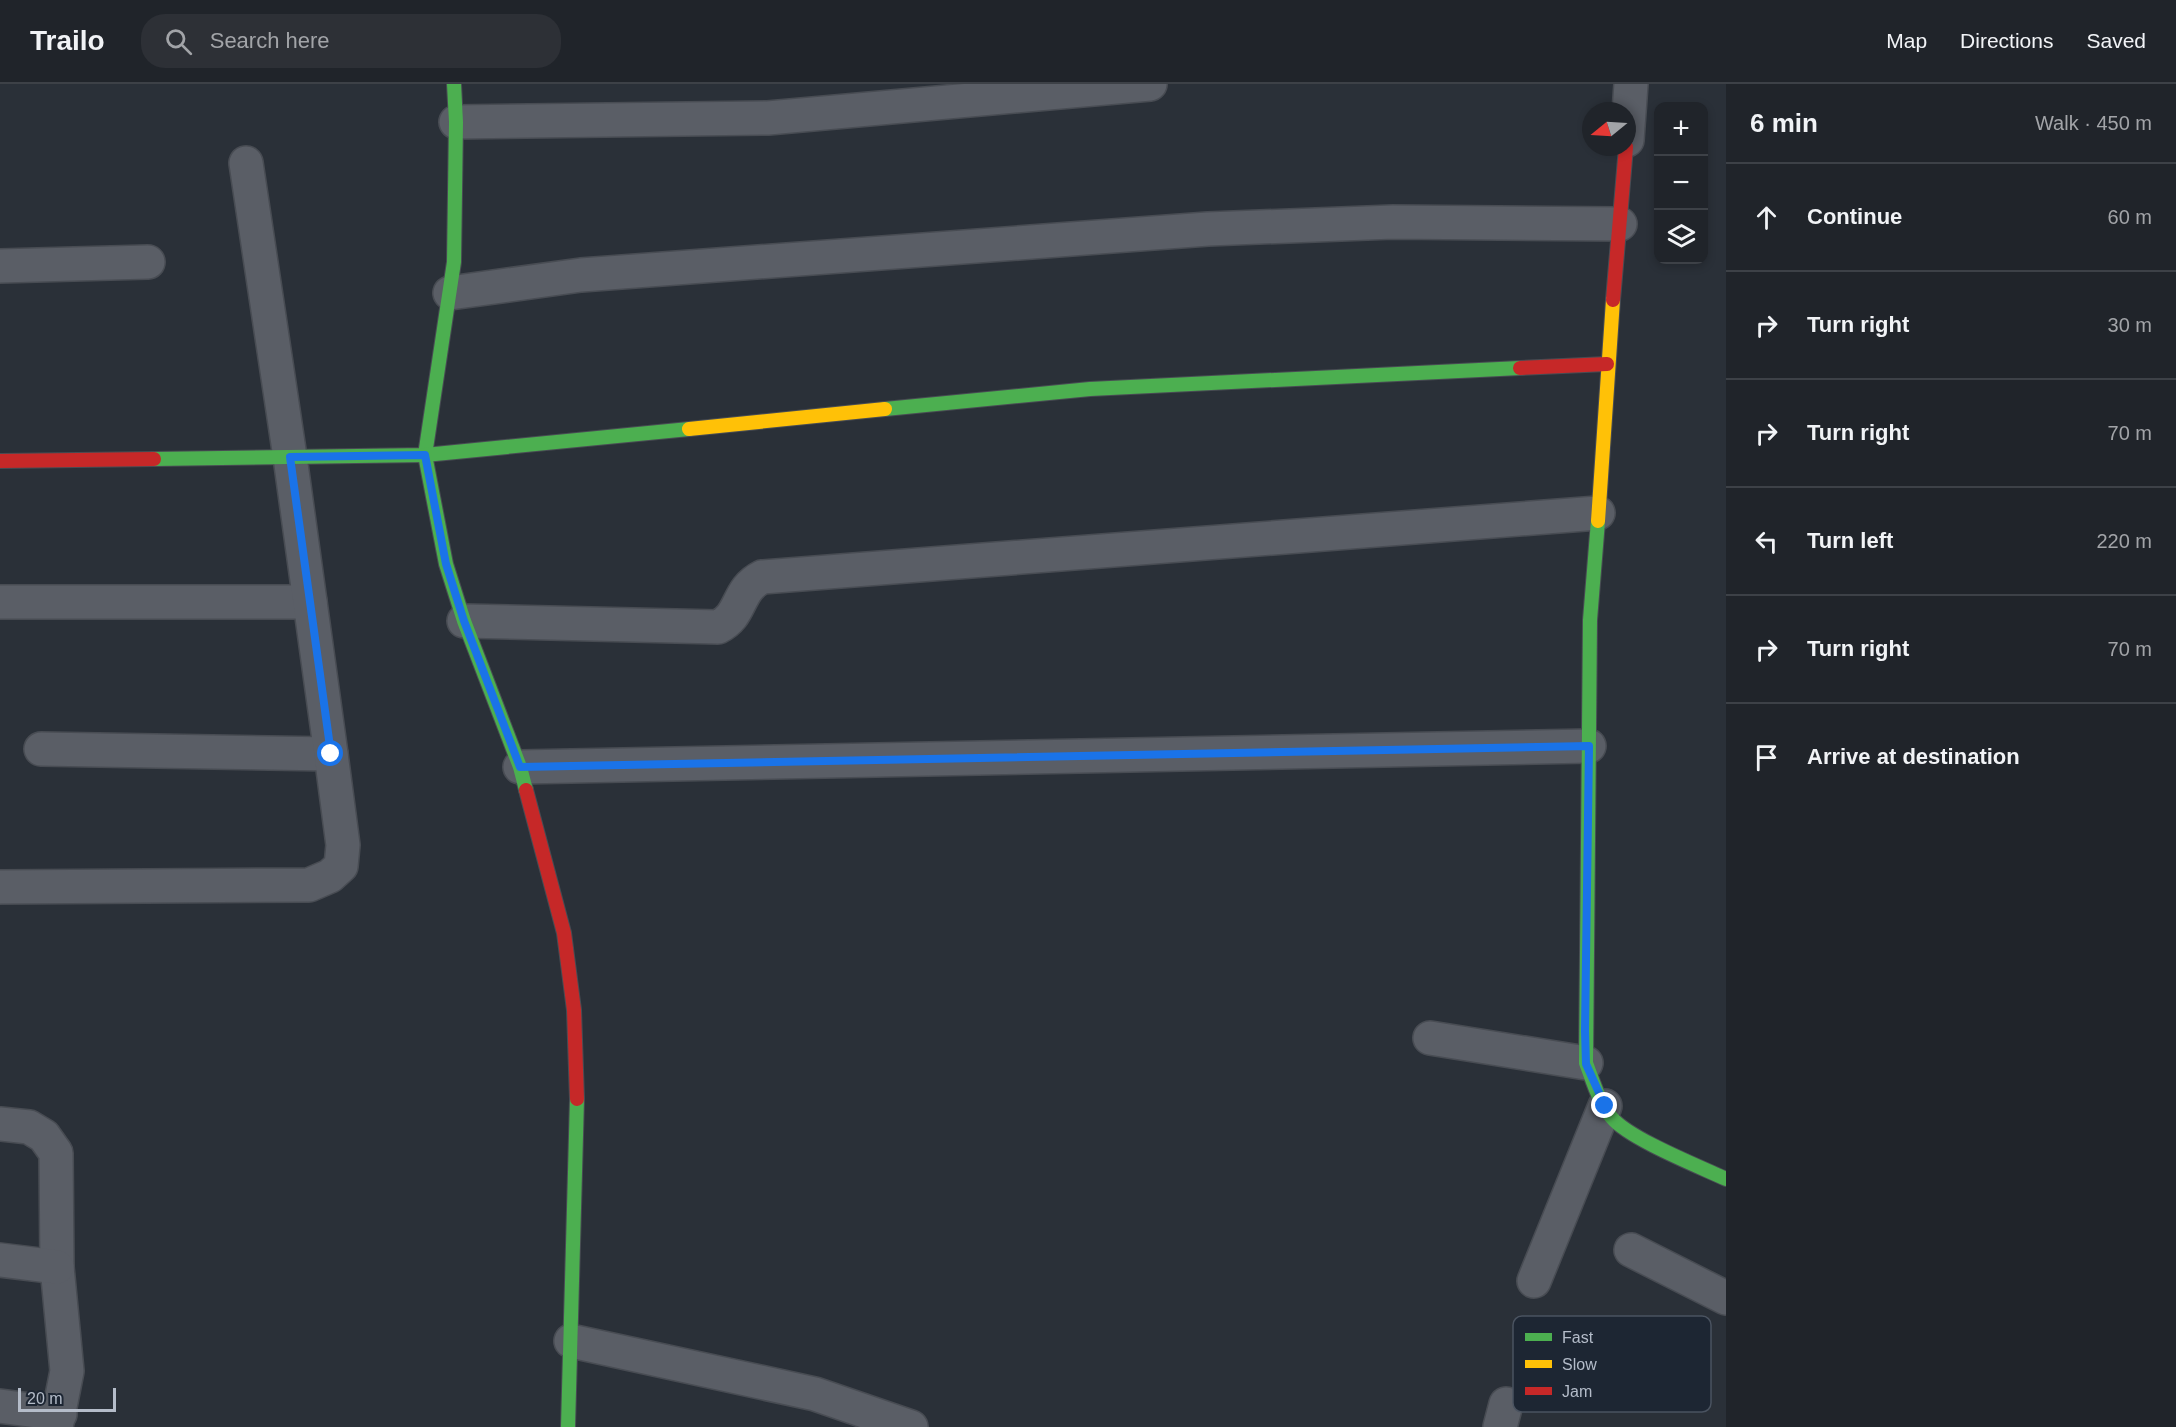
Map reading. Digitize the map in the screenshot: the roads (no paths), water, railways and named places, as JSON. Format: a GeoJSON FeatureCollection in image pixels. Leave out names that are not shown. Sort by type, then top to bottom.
{"type":"FeatureCollection","features":[{"type":"Feature","properties":{"kind":"street"},"geometry":{"type":"LineString","coordinates":[[454,84],[456,122],[454,262],[425,455],[446,564],[464,621],[520,767],[564,933],[574,1010],[577,1100],[568,1427]]}},
{"type":"Feature","properties":{"kind":"street"},"geometry":{"type":"LineString","coordinates":[[456,122],[768,118],[1150,84]]}},
{"type":"Feature","properties":{"kind":"street"},"geometry":{"type":"LineString","coordinates":[[1630,102],[1631,84]]}},
{"type":"Feature","properties":{"kind":"street"},"geometry":{"type":"LineString","coordinates":[[1625,156],[1590,620],[1586,1064],[1612,1118],[1635,1135],[1726,1179]]}},
{"type":"Feature","properties":{"kind":"street"},"geometry":{"type":"LineString","coordinates":[[0,887],[309,885],[330,876],[341,866],[343,845],[331,754],[246,163]]}},
{"type":"Feature","properties":{"kind":"street"},"geometry":{"type":"LineString","coordinates":[[450,293],[580,275],[1208,229],[1393,222],[1620,224]]}},
{"type":"Feature","properties":{"kind":"street"},"geometry":{"type":"LineString","coordinates":[[0,266],[148,262]]}},
{"type":"Feature","properties":{"kind":"street"},"geometry":{"type":"LineString","coordinates":[[0,461],[425,455],[1090,389],[1608,364]]}},
{"type":"Feature","properties":{"kind":"street"},"geometry":{"type":"LineString","coordinates":[[464,621],[718,627],[727,623],[745,589],[762,577],[1598,513]]}},
{"type":"Feature","properties":{"kind":"street"},"geometry":{"type":"LineString","coordinates":[[0,602],[310,602]]}},
{"type":"Feature","properties":{"kind":"street"},"geometry":{"type":"LineString","coordinates":[[520,767],[1589,746]]}},
{"type":"Feature","properties":{"kind":"street"},"geometry":{"type":"LineString","coordinates":[[41,749],[331,754]]}},
{"type":"Feature","properties":{"kind":"street"},"geometry":{"type":"LineString","coordinates":[[1430,1038],[1586,1064]]}},
{"type":"Feature","properties":{"kind":"street"},"geometry":{"type":"LineString","coordinates":[[1534,1281],[1605,1106]]}},
{"type":"Feature","properties":{"kind":"street"},"geometry":{"type":"LineString","coordinates":[[0,1124],[29,1126],[44,1136],[56,1153],[57,1267],[67,1371],[58,1421],[0,1406]]}},
{"type":"Feature","properties":{"kind":"street"},"geometry":{"type":"LineString","coordinates":[[1631,1250],[1726,1298]]}},
{"type":"Feature","properties":{"kind":"street"},"geometry":{"type":"LineString","coordinates":[[0,1260],[57,1267]]}},
{"type":"Feature","properties":{"kind":"street"},"geometry":{"type":"LineString","coordinates":[[571,1341],[815,1394],[911,1427]]}}]}
